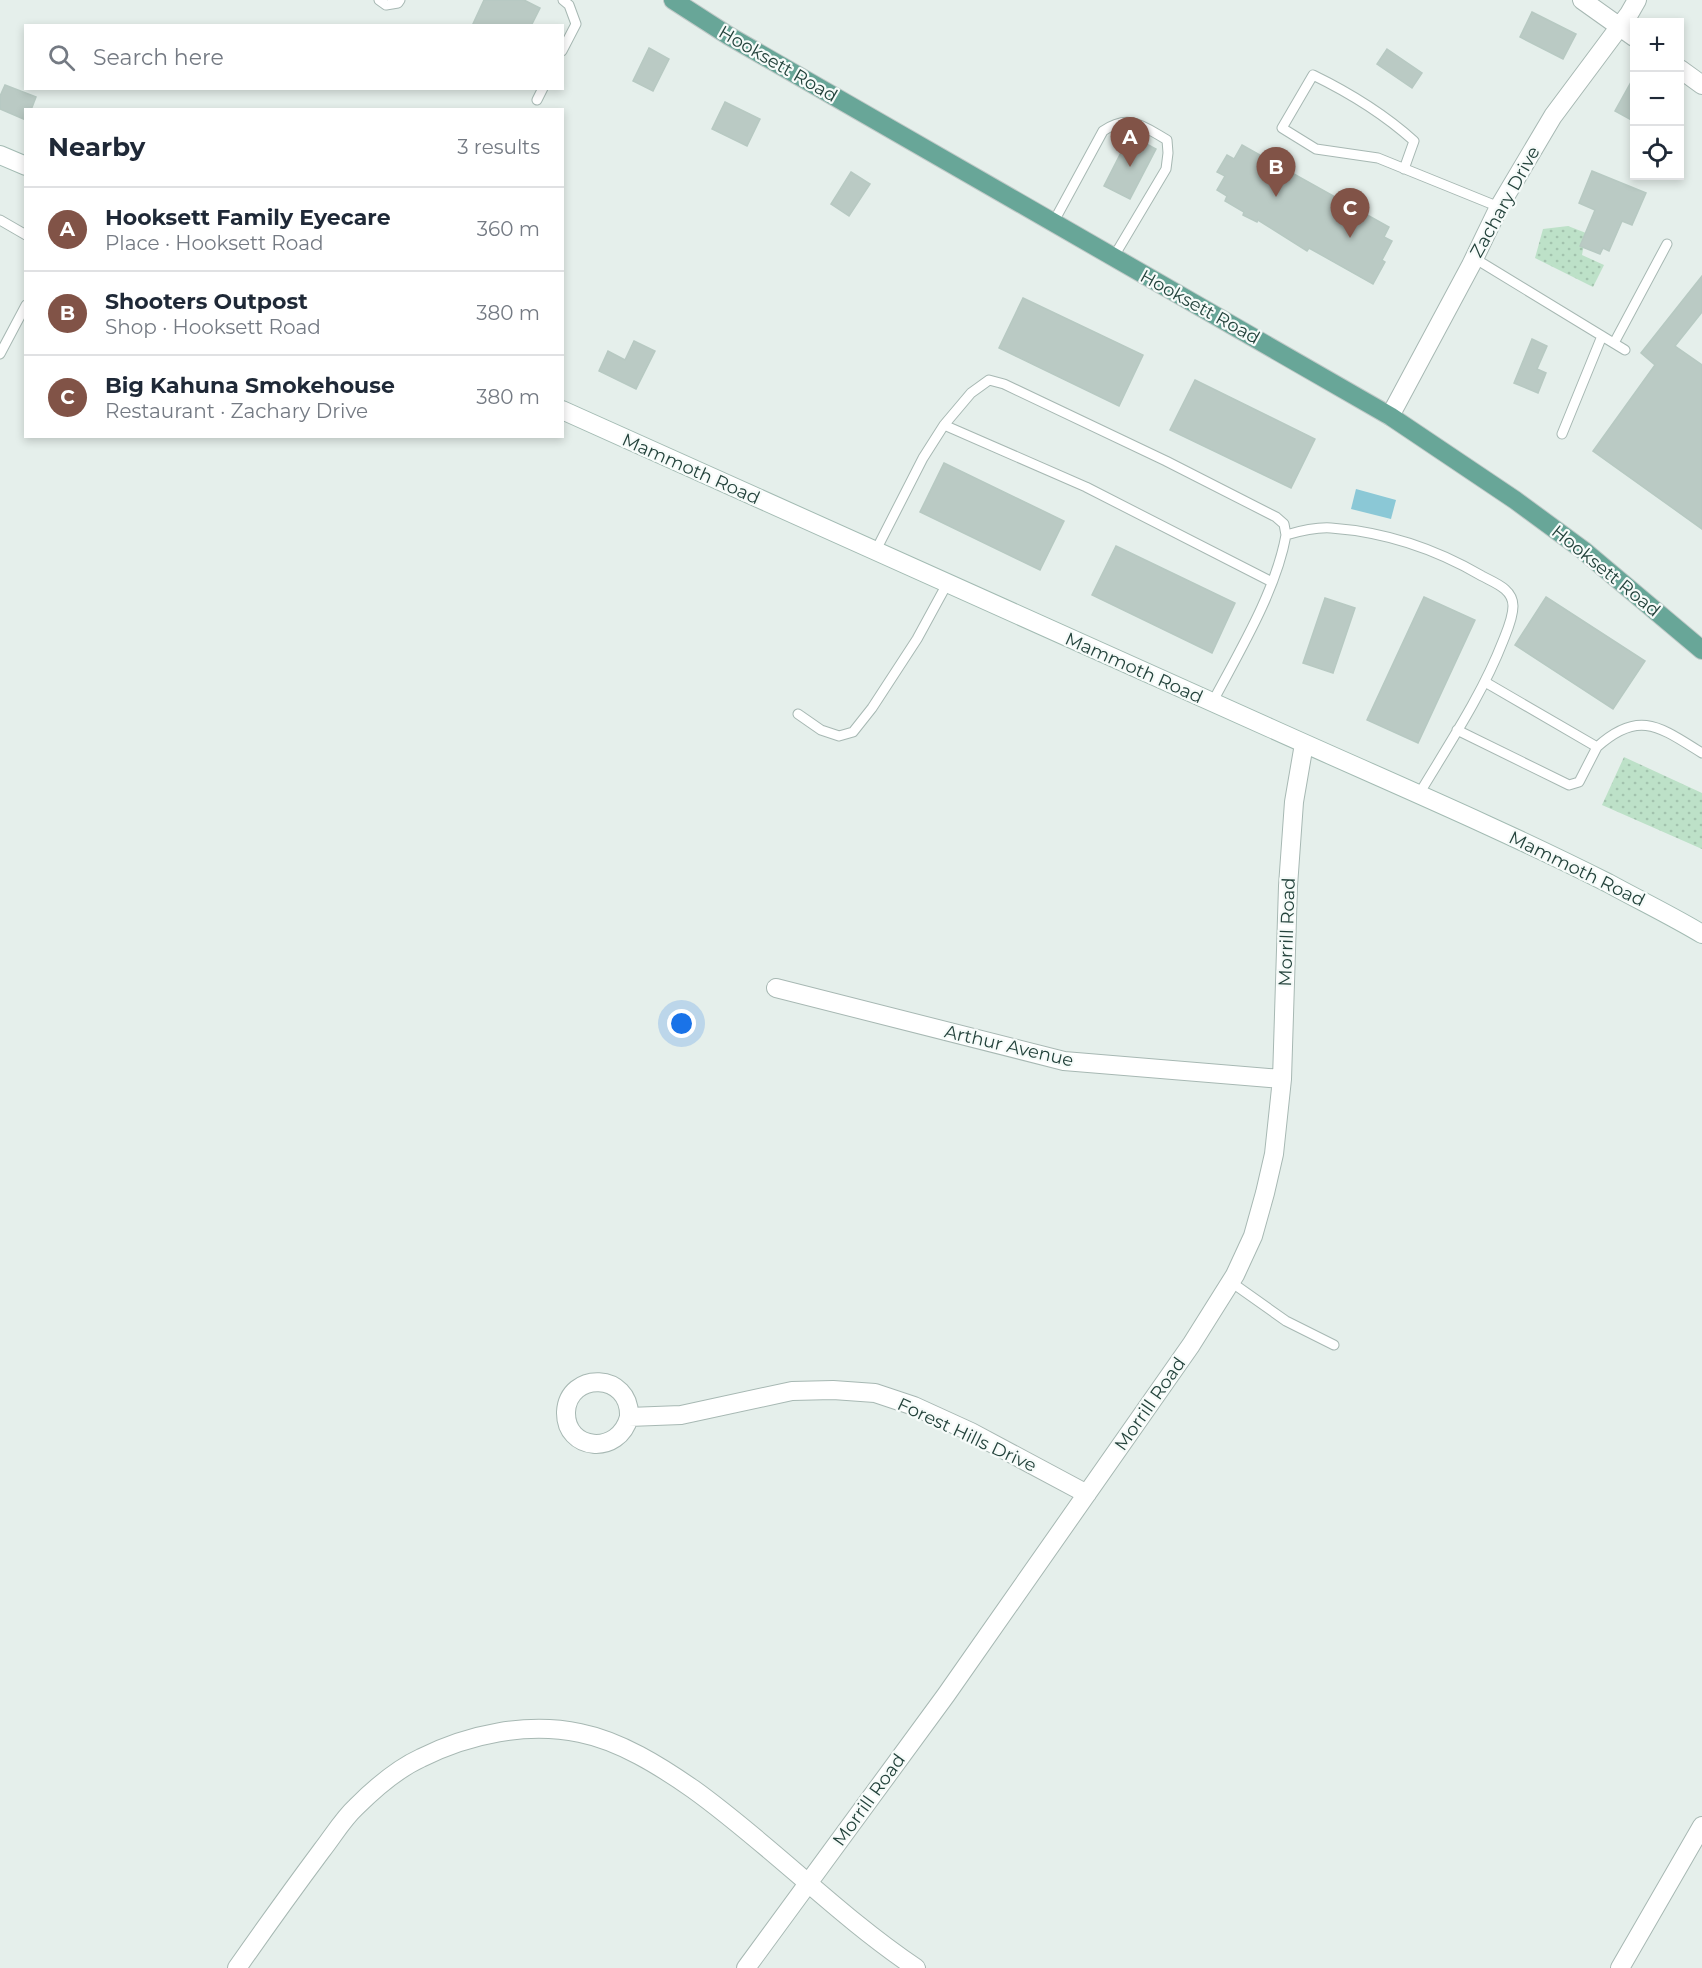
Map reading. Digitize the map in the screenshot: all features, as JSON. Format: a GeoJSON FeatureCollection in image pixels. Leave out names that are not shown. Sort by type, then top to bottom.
{"type":"FeatureCollection","features":[{"type":"Feature","properties":{"kind":"main road","name":"Hooksett Road"},"geometry":{"type":"LineString","coordinates":[[673,0],[729,36],[1390,416],[1515,500],[1583,550],[1702,650]]}},
{"type":"Feature","properties":{"kind":"street"},"geometry":{"type":"LineString","coordinates":[[1582,0],[1627,32]]}},
{"type":"Feature","properties":{"kind":"street","name":"Zachary Drive"},"geometry":{"type":"LineString","coordinates":[[1390,416],[1499,207],[1553,116],[1627,32],[1637,0]]}},
{"type":"Feature","properties":{"kind":"street"},"geometry":{"type":"LineString","coordinates":[[1684,72],[1702,85]]}},
{"type":"Feature","properties":{"kind":"street"},"geometry":{"type":"LineString","coordinates":[[1,158],[24,165]]}},
{"type":"Feature","properties":{"kind":"street","name":"Mammoth Road"},"geometry":{"type":"LineString","coordinates":[[564,411],[1419,794],[1568,863],[1702,934]]}},
{"type":"Feature","properties":{"kind":"street","name":"Morrill Road"},"geometry":{"type":"LineString","coordinates":[[746,1968],[946,1695],[1191,1345],[1231,1282],[1252,1236],[1274,1155],[1282,1079],[1288,885],[1294,802],[1304,744]]}},
{"type":"Feature","properties":{"kind":"street","name":"Arthur Avenue"},"geometry":{"type":"LineString","coordinates":[[776,988],[1064,1061],[1282,1079]]}},
{"type":"Feature","properties":{"kind":"street","name":"Forest Hills Drive"},"geometry":{"type":"LineString","coordinates":[[629,1417],[681,1415],[792,1391],[833,1390],[874,1393],[914,1406],[971,1432],[1087,1494]]}},
{"type":"Feature","properties":{"kind":"street"},"geometry":{"type":"LineString","coordinates":[[237,1968],[291,1891],[354,1808],[385,1781],[420,1758],[458,1743],[498,1732],[540,1729],[581,1733],[620,1746],[657,1766],[693,1789],[758,1839],[807,1884],[864,1931],[916,1968]]}},
{"type":"Feature","properties":{"kind":"street"},"geometry":{"type":"LineString","coordinates":[[1620,1968],[1702,1826]]}},
{"type":"Feature","properties":{"kind":"lane"},"geometry":{"type":"LineString","coordinates":[[379,0],[386,5],[398,3],[400,0]]}},
{"type":"Feature","properties":{"kind":"lane"},"geometry":{"type":"LineString","coordinates":[[564,0],[576,24],[564,47]]}},
{"type":"Feature","properties":{"kind":"lane"},"geometry":{"type":"LineString","coordinates":[[1404,169],[1414,141],[1392,122],[1337,87],[1313,75],[1282,128],[1316,148],[1378,158],[1404,169],[1499,207]]}},
{"type":"Feature","properties":{"kind":"lane"},"geometry":{"type":"LineString","coordinates":[[537,100],[542,90]]}},
{"type":"Feature","properties":{"kind":"lane"},"geometry":{"type":"LineString","coordinates":[[1053,223],[1103,131],[1113,124],[1125,121],[1142,125],[1167,140],[1166,169],[1113,258]]}},
{"type":"Feature","properties":{"kind":"lane"},"geometry":{"type":"LineString","coordinates":[[0,220],[24,234]]}},
{"type":"Feature","properties":{"kind":"lane"},"geometry":{"type":"LineString","coordinates":[[1614,343],[1667,244]]}},
{"type":"Feature","properties":{"kind":"lane"},"geometry":{"type":"LineString","coordinates":[[1474,258],[1625,350]]}},
{"type":"Feature","properties":{"kind":"lane"},"geometry":{"type":"LineString","coordinates":[[0,354],[24,309]]}},
{"type":"Feature","properties":{"kind":"lane"},"geometry":{"type":"LineString","coordinates":[[1562,434],[1602,336]]}},
{"type":"Feature","properties":{"kind":"lane"},"geometry":{"type":"LineString","coordinates":[[875,552],[923,458],[944,425],[971,393],[989,380],[1004,384],[1166,461],[1276,517],[1284,524],[1286,535],[1283,553],[1272,582],[1212,703]]}},
{"type":"Feature","properties":{"kind":"lane"},"geometry":{"type":"LineString","coordinates":[[944,425],[1086,487],[1272,582]]}},
{"type":"Feature","properties":{"kind":"lane"},"geometry":{"type":"LineString","coordinates":[[1286,535],[1328,528],[1381,536],[1424,547],[1454,560],[1504,588],[1511,597],[1513,607],[1510,624],[1485,682],[1419,794]]}},
{"type":"Feature","properties":{"kind":"lane"},"geometry":{"type":"LineString","coordinates":[[798,714],[821,730],[838,736],[854,732],[918,639],[947,584]]}},
{"type":"Feature","properties":{"kind":"lane"},"geometry":{"type":"LineString","coordinates":[[1485,682],[1597,747]]}},
{"type":"Feature","properties":{"kind":"lane"},"geometry":{"type":"LineString","coordinates":[[1458,730],[1569,785],[1579,782],[1597,747],[1620,730],[1640,724],[1655,726],[1671,733],[1702,753]]}},
{"type":"Feature","properties":{"kind":"lane"},"geometry":{"type":"LineString","coordinates":[[1231,1282],[1286,1321],[1334,1345]]}},
{"type":"Feature","properties":{"kind":"green space"},"geometry":{"type":"Polygon","coordinates":[[[1568,226],[1586,233],[1582,255],[1604,265],[1593,287],[1535,258],[1543,229],[1568,226]]]}},
{"type":"Feature","properties":{"kind":"green space"},"geometry":{"type":"Polygon","coordinates":[[[1624,757],[1702,793],[1702,849],[1602,805],[1624,757]]]}},
{"type":"Feature","properties":{"kind":"water"},"geometry":{"type":"Polygon","coordinates":[[[1356,489],[1396,500],[1391,519],[1351,509],[1356,489]]]}},
{"type":"Feature","properties":{"kind":"building"},"geometry":{"type":"Polygon","coordinates":[[[484,0],[524,0],[540,8],[532,24],[473,24],[484,0]]]}},
{"type":"Feature","properties":{"kind":"building"},"geometry":{"type":"Polygon","coordinates":[[[1532,12],[1576,34],[1563,59],[1520,37],[1532,12]]]}},
{"type":"Feature","properties":{"kind":"building"},"geometry":{"type":"Polygon","coordinates":[[[649,48],[669,59],[653,91],[633,81],[649,48]]]}},
{"type":"Feature","properties":{"kind":"building"},"geometry":{"type":"Polygon","coordinates":[[[1387,49],[1422,73],[1412,88],[1377,64],[1387,49]]]}},
{"type":"Feature","properties":{"kind":"building"},"geometry":{"type":"Polygon","coordinates":[[[1630,84],[1630,119],[1615,111],[1630,84]]]}},
{"type":"Feature","properties":{"kind":"building"},"geometry":{"type":"Polygon","coordinates":[[[5,85],[36,97],[32,108],[24,108],[24,119],[0,109],[0,96],[5,85]]]}},
{"type":"Feature","properties":{"kind":"building"},"geometry":{"type":"Polygon","coordinates":[[[725,102],[760,119],[747,146],[712,129],[725,102]]]}},
{"type":"Feature","properties":{"kind":"building"},"geometry":{"type":"Polygon","coordinates":[[[1130,135],[1156,149],[1130,199],[1104,186],[1130,135]]]}},
{"type":"Feature","properties":{"kind":"building"},"geometry":{"type":"Polygon","coordinates":[[[1242,145],[1389,227],[1384,237],[1392,241],[1382,260],[1385,262],[1373,284],[1309,248],[1307,251],[1258,220],[1257,222],[1243,215],[1244,212],[1225,201],[1227,196],[1217,190],[1225,176],[1217,172],[1227,155],[1234,159],[1242,145]]]}},
{"type":"Feature","properties":{"kind":"building"},"geometry":{"type":"Polygon","coordinates":[[[1592,171],[1646,193],[1632,225],[1622,221],[1609,251],[1603,248],[1600,254],[1580,246],[1595,210],[1579,203],[1592,171]]]}},
{"type":"Feature","properties":{"kind":"building"},"geometry":{"type":"Polygon","coordinates":[[[851,172],[870,184],[849,216],[831,204],[851,172]]]}},
{"type":"Feature","properties":{"kind":"building"},"geometry":{"type":"Polygon","coordinates":[[[1702,276],[1702,312],[1675,346],[1702,365],[1702,529],[1593,451],[1655,365],[1641,353],[1702,276]]]}},
{"type":"Feature","properties":{"kind":"building"},"geometry":{"type":"Polygon","coordinates":[[[1023,298],[1143,355],[1119,406],[999,348],[1023,298]]]}},
{"type":"Feature","properties":{"kind":"building"},"geometry":{"type":"Polygon","coordinates":[[[1532,339],[1547,346],[1537,369],[1546,373],[1538,393],[1514,383],[1532,339]]]}},
{"type":"Feature","properties":{"kind":"building"},"geometry":{"type":"Polygon","coordinates":[[[634,341],[655,351],[636,389],[599,371],[608,351],[625,360],[634,341]]]}},
{"type":"Feature","properties":{"kind":"building"},"geometry":{"type":"Polygon","coordinates":[[[1195,380],[1315,439],[1291,488],[1170,430],[1195,380]]]}},
{"type":"Feature","properties":{"kind":"building"},"geometry":{"type":"Polygon","coordinates":[[[944,463],[1064,521],[1040,570],[920,512],[944,463]]]}},
{"type":"Feature","properties":{"kind":"building"},"geometry":{"type":"Polygon","coordinates":[[[1116,546],[1235,603],[1212,653],[1092,595],[1116,546]]]}},
{"type":"Feature","properties":{"kind":"building"},"geometry":{"type":"Polygon","coordinates":[[[1424,597],[1475,620],[1418,743],[1367,720],[1424,597]]]}},
{"type":"Feature","properties":{"kind":"building"},"geometry":{"type":"Polygon","coordinates":[[[1546,597],[1645,661],[1613,709],[1515,645],[1546,597]]]}},
{"type":"Feature","properties":{"kind":"building"},"geometry":{"type":"Polygon","coordinates":[[[1325,598],[1355,608],[1333,673],[1303,663],[1325,598]]]}},
{"type":"Feature","properties":{"kind":"place","name":"Hooksett Family Eyecare"},"geometry":{"type":"Point","coordinates":[1130,167]}},
{"type":"Feature","properties":{"kind":"place","name":"Shooters Outpost"},"geometry":{"type":"Point","coordinates":[1276,197]}},
{"type":"Feature","properties":{"kind":"place","name":"Big Kahuna Smokehouse"},"geometry":{"type":"Point","coordinates":[1350,238]}}]}
